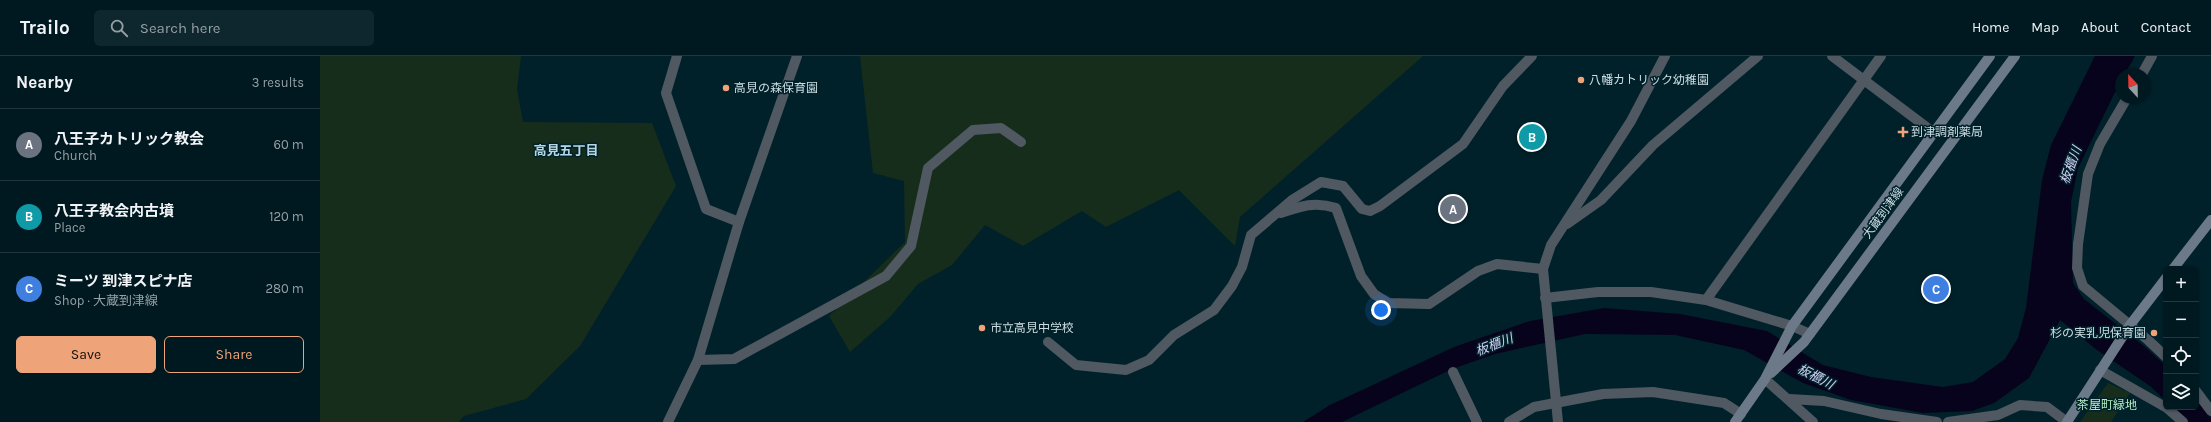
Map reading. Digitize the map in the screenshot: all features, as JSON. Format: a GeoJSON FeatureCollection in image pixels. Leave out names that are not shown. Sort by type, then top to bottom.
{"type":"FeatureCollection","features":[{"type":"Feature","properties":{"kind":"main road","name":"大蔵到津線"},"geometry":{"type":"LineString","coordinates":[[1738,418],[1765,379],[1790,330],[1933,132],[1990,56]]}},
{"type":"Feature","properties":{"kind":"main road","name":"大蔵到津線"},"geometry":{"type":"LineString","coordinates":[[1765,379],[1807,338],[2015,56]]}},
{"type":"Feature","properties":{"kind":"main road"},"geometry":{"type":"LineString","coordinates":[[2175,266],[2211,220]]}},
{"type":"Feature","properties":{"kind":"main road"},"geometry":{"type":"LineString","coordinates":[[2067,422],[2130,325],[2163,282]]}},
{"type":"Feature","properties":{"kind":"street"},"geometry":{"type":"LineString","coordinates":[[677,56],[666,93],[706,209],[739,222]]}},
{"type":"Feature","properties":{"kind":"street"},"geometry":{"type":"LineString","coordinates":[[668,422],[698,360],[739,222],[797,56]]}},
{"type":"Feature","properties":{"kind":"street"},"geometry":{"type":"LineString","coordinates":[[1048,342],[1076,365],[1126,370],[1149,360],[1174,335],[1214,310],[1232,286],[1242,267],[1251,235],[1292,200],[1321,182],[1343,186],[1362,210],[1370,211],[1380,206],[1463,144],[1503,86],[1532,56]]}},
{"type":"Feature","properties":{"kind":"street"},"geometry":{"type":"LineString","coordinates":[[1558,422],[1543,269],[1551,245],[1631,122],[1665,56]]}},
{"type":"Feature","properties":{"kind":"street"},"geometry":{"type":"LineString","coordinates":[[1562,228],[1601,200],[1653,145],[1758,56]]}},
{"type":"Feature","properties":{"kind":"street"},"geometry":{"type":"LineString","coordinates":[[1832,56],[1933,132]]}},
{"type":"Feature","properties":{"kind":"street"},"geometry":{"type":"LineString","coordinates":[[1706,300],[1881,56]]}},
{"type":"Feature","properties":{"kind":"street"},"geometry":{"type":"LineString","coordinates":[[2145,68],[2152,56]]}},
{"type":"Feature","properties":{"kind":"street"},"geometry":{"type":"LineString","coordinates":[[2123,104],[2100,144],[2088,174],[2078,244],[2077,268],[2083,286],[2163,354]]}},
{"type":"Feature","properties":{"kind":"street"},"geometry":{"type":"LineString","coordinates":[[698,360],[734,359],[886,276],[910,246],[928,168],[972,130],[1001,128],[1021,142]]}},
{"type":"Feature","properties":{"kind":"street"},"geometry":{"type":"LineString","coordinates":[[1277,214],[1301,206],[1322,203],[1336,208],[1361,276],[1374,294],[1388,303],[1429,304],[1478,271],[1497,264],[1543,269]]}},
{"type":"Feature","properties":{"kind":"street"},"geometry":{"type":"LineString","coordinates":[[1546,302],[1598,292],[1651,292],[1706,300],[1734,306],[1807,338]]}},
{"type":"Feature","properties":{"kind":"street"},"geometry":{"type":"LineString","coordinates":[[2102,367],[2167,408],[2183,422]]}},
{"type":"Feature","properties":{"kind":"street"},"geometry":{"type":"LineString","coordinates":[[1453,372],[1476,422]]}},
{"type":"Feature","properties":{"kind":"street"},"geometry":{"type":"LineString","coordinates":[[1765,379],[1813,422]]}},
{"type":"Feature","properties":{"kind":"street"},"geometry":{"type":"LineString","coordinates":[[1509,422],[1534,407],[1603,394],[1653,392],[1724,403],[1738,418]]}},
{"type":"Feature","properties":{"kind":"street"},"geometry":{"type":"LineString","coordinates":[[2199,395],[2211,411]]}},
{"type":"Feature","properties":{"kind":"street"},"geometry":{"type":"LineString","coordinates":[[1789,399],[1824,401],[1881,414],[1937,422]]}},
{"type":"Feature","properties":{"kind":"street"},"geometry":{"type":"LineString","coordinates":[[1948,422],[1998,415],[2020,405],[2046,407],[2067,422]]}},
{"type":"Feature","properties":{"kind":"green space"},"geometry":{"type":"Polygon","coordinates":[[[320,56],[521,56],[517,89],[523,122],[652,123],[676,186],[580,346],[526,399],[464,416],[459,422],[320,422],[320,56]]]}},
{"type":"Feature","properties":{"kind":"green space"},"geometry":{"type":"Polygon","coordinates":[[[860,56],[1423,56],[1240,217],[1235,246],[1179,190],[1106,227],[1082,211],[1023,246],[985,225],[952,265],[918,284],[890,317],[850,352],[829,316],[905,242],[904,181],[873,173],[860,56]]]}},
{"type":"Feature","properties":{"kind":"green space","name":"茶屋町緑地"},"geometry":{"type":"Polygon","coordinates":[[[2108,383],[2130,393],[2111,422],[2080,422],[2108,383]]]}},
{"type":"Feature","properties":{"kind":"water","name":"板櫃川"},"geometry":{"type":"Polygon","coordinates":[[[2095,56],[2135,56],[2128,68],[2115,68],[2115,92],[2078,168],[2071,202],[2073,283],[2084,299],[2144,346],[2163,363],[2163,398],[2150,386],[2097,350],[2060,320],[2029,378],[1994,403],[1972,411],[1923,413],[1851,400],[1803,383],[1744,350],[1675,335],[1585,334],[1495,354],[1452,369],[1342,422],[1303,422],[1330,405],[1454,347],[1530,321],[1604,308],[1680,314],[1767,331],[1823,365],[1871,377],[1943,387],[1973,382],[2005,359],[2018,338],[2026,308],[2042,180],[2051,145],[2095,56]]]}},
{"type":"Feature","properties":{"kind":"water"},"geometry":{"type":"Polygon","coordinates":[[[2199,403],[2211,418],[2211,422],[2187,422],[2176,410],[2199,410],[2199,403]]]}},
{"type":"Feature","properties":{"kind":"place","name":"八幡カトリック幼稚園"},"geometry":{"type":"Point","coordinates":[1581,80]}},
{"type":"Feature","properties":{"kind":"place","name":"高見の森保育園"},"geometry":{"type":"Point","coordinates":[726,88]}},
{"type":"Feature","properties":{"kind":"place","name":"到津調剤薬局"},"geometry":{"type":"Point","coordinates":[1903,132]}},
{"type":"Feature","properties":{"kind":"place","name":"八王子教会内古墳"},"geometry":{"type":"Point","coordinates":[1532,137]}},
{"type":"Feature","properties":{"kind":"place","name":"八王子カトリック教会"},"geometry":{"type":"Point","coordinates":[1453,209]}},
{"type":"Feature","properties":{"kind":"place","name":"ミーツ 到津スピナ店"},"geometry":{"type":"Point","coordinates":[1936,289]}},
{"type":"Feature","properties":{"kind":"place","name":"市立高見中学校"},"geometry":{"type":"Point","coordinates":[982,328]}},
{"type":"Feature","properties":{"kind":"place","name":"杉の実乳児保育園"},"geometry":{"type":"Point","coordinates":[2154,333]}},
{"type":"Feature","properties":{"kind":"district","name":"高見五丁目"},"geometry":{"type":"Point","coordinates":[566,150]}}]}
